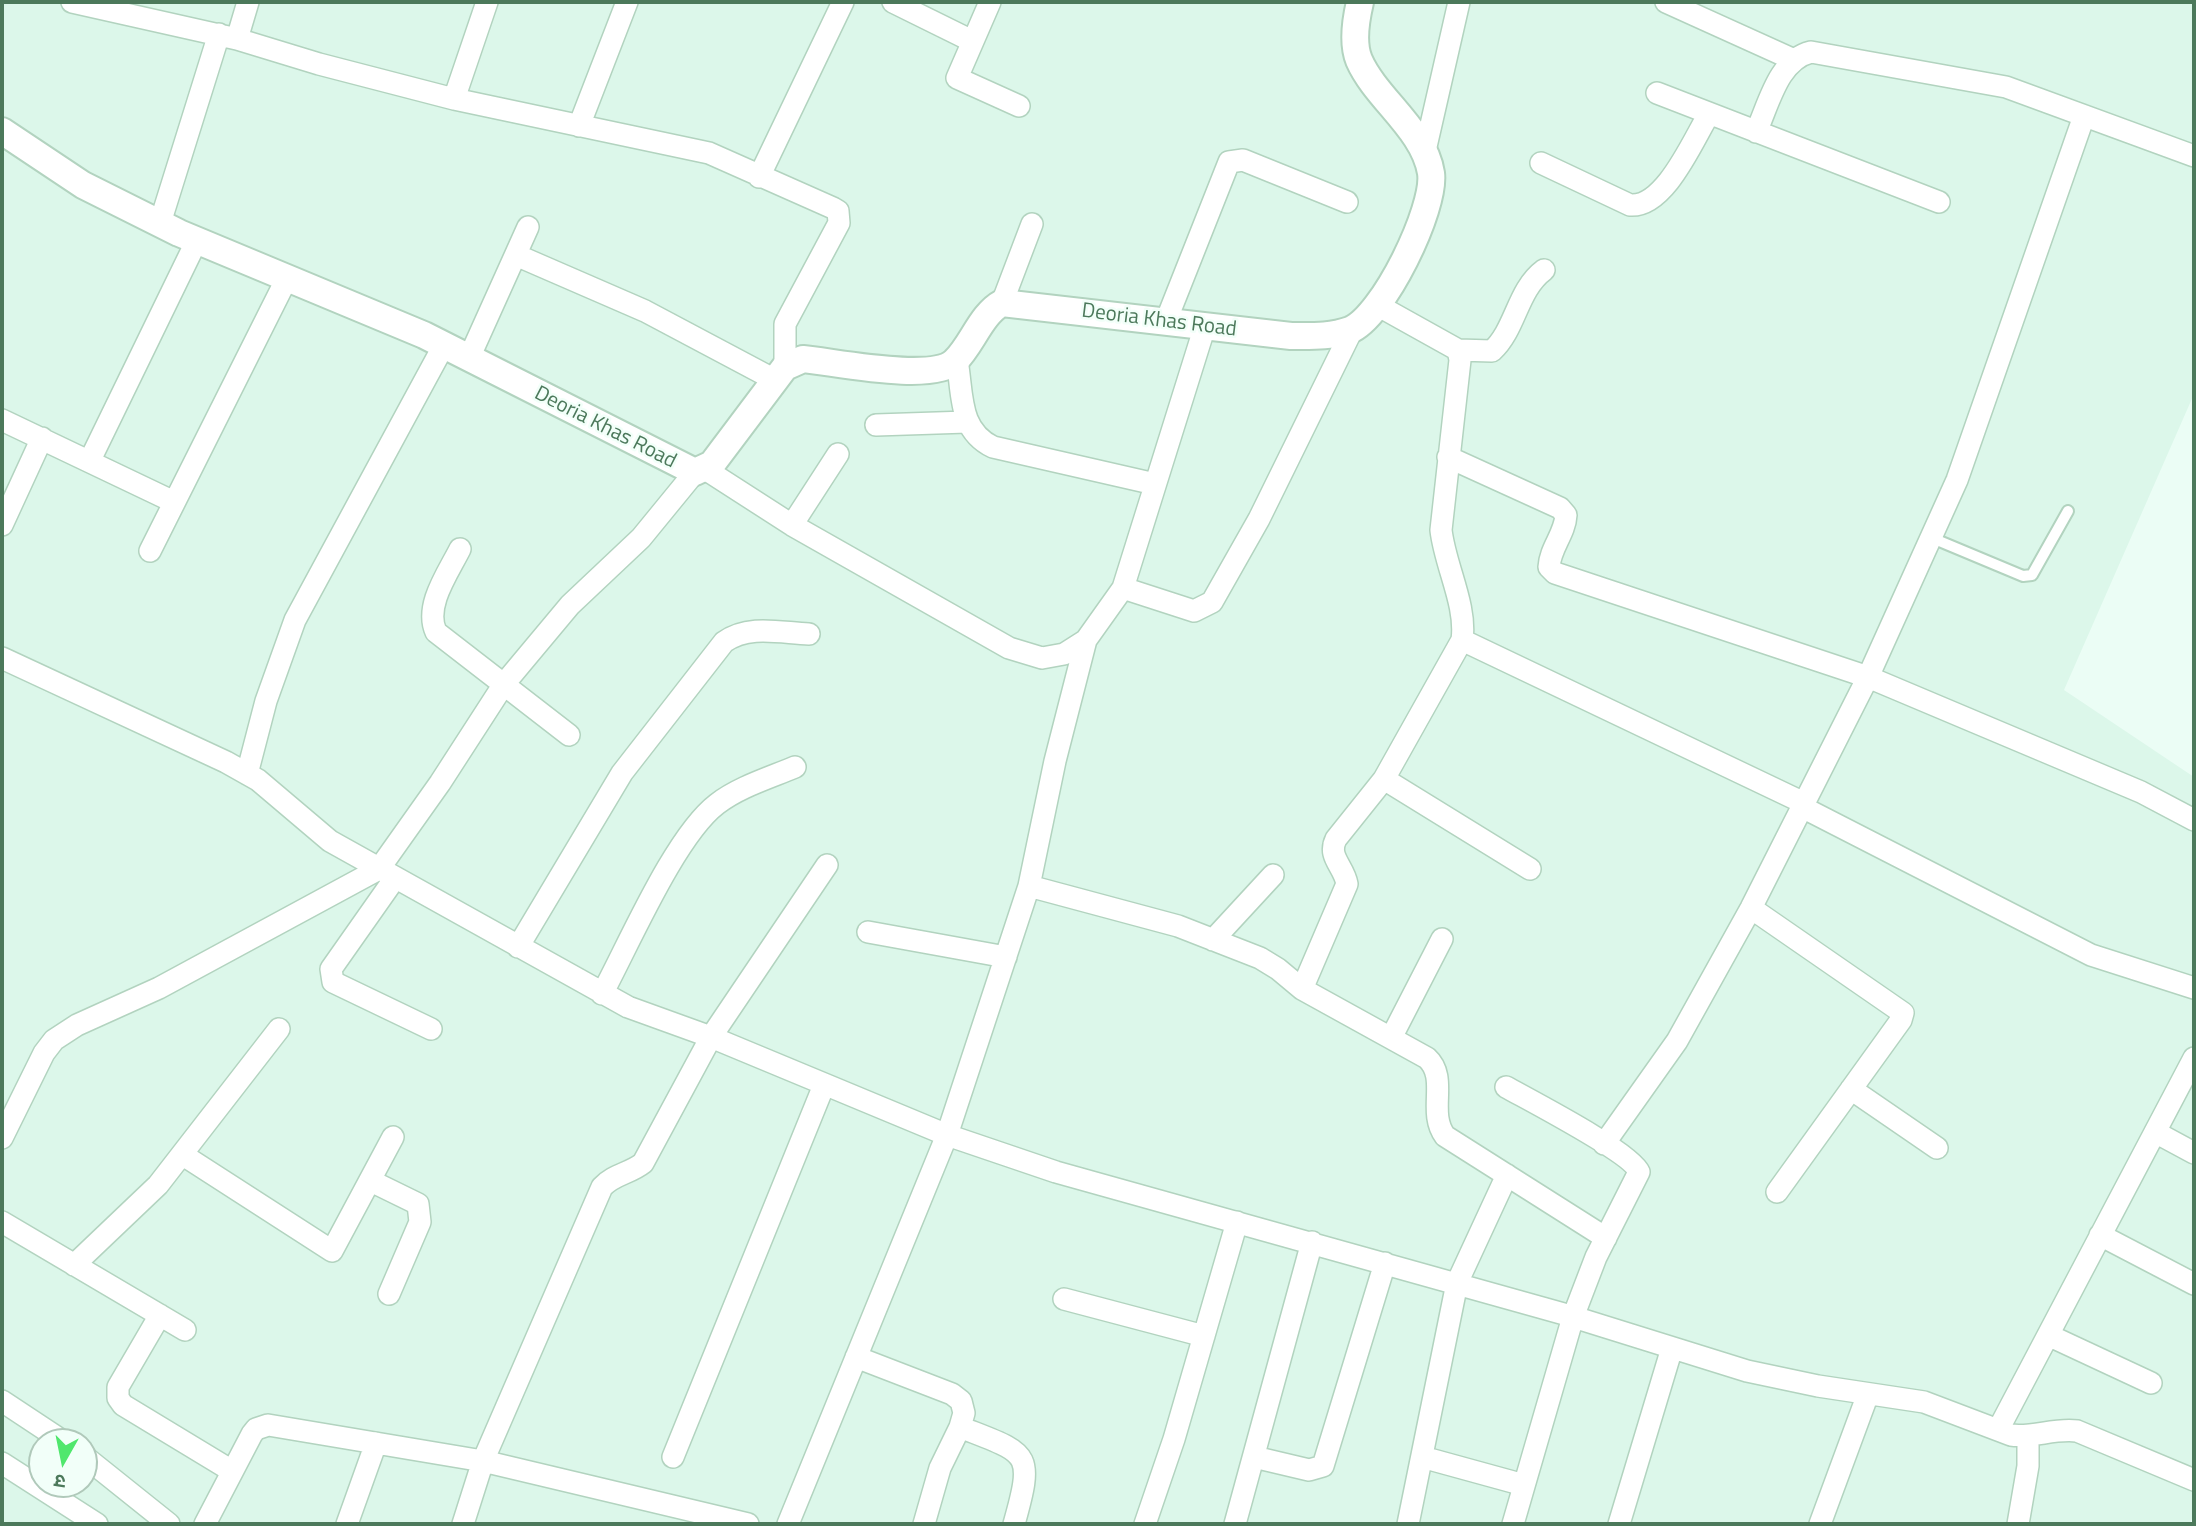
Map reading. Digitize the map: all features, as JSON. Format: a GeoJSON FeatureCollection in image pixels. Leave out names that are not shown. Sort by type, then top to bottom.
{"type":"FeatureCollection","features":[{"type":"Feature","properties":{"kind":"street"},"geometry":{"type":"LineString","coordinates":[[72,2],[228,36],[319,64],[454,99],[709,153],[833,208],[840,217],[785,324],[780,374]]}},
{"type":"Feature","properties":{"kind":"street"},"geometry":{"type":"LineString","coordinates":[[160,223],[228,36],[248,2]]}},
{"type":"Feature","properties":{"kind":"street"},"geometry":{"type":"LineString","coordinates":[[454,99],[486,2]]}},
{"type":"Feature","properties":{"kind":"street"},"geometry":{"type":"LineString","coordinates":[[579,126],[627,2]]}},
{"type":"Feature","properties":{"kind":"street"},"geometry":{"type":"LineString","coordinates":[[760,177],[843,2]]}},
{"type":"Feature","properties":{"kind":"street"},"geometry":{"type":"LineString","coordinates":[[893,2],[972,41]]}},
{"type":"Feature","properties":{"kind":"street"},"geometry":{"type":"LineString","coordinates":[[990,2],[957,78],[1019,106]]}},
{"type":"Feature","properties":{"kind":"street"},"geometry":{"type":"LineString","coordinates":[[1425,151],[1459,2]]}},
{"type":"Feature","properties":{"kind":"street"},"geometry":{"type":"LineString","coordinates":[[1666,2],[1792,60]]}},
{"type":"Feature","properties":{"kind":"street"},"geometry":{"type":"LineString","coordinates":[[1124,589],[1194,611],[1212,603],[1259,519],[1352,330],[1379,306],[1425,212],[1432,175],[1425,151],[1359,60],[1356,34],[1358,3]]}},
{"type":"Feature","properties":{"kind":"street"},"geometry":{"type":"LineString","coordinates":[[1756,132],[1792,60],[1811,52],[1992,84],[2194,156]]}},
{"type":"Feature","properties":{"kind":"street"},"geometry":{"type":"LineString","coordinates":[[1657,93],[1939,202]]}},
{"type":"Feature","properties":{"kind":"street"},"geometry":{"type":"LineString","coordinates":[[1541,163],[1630,205],[1641,206],[1658,195],[1668,183],[1709,114]]}},
{"type":"Feature","properties":{"kind":"street"},"geometry":{"type":"LineString","coordinates":[[1604,1143],[1677,1041],[1751,908],[1868,677],[1958,480],[2084,116]]}},
{"type":"Feature","properties":{"kind":"street","name":"Deoria Khas Road"},"geometry":{"type":"LineString","coordinates":[[2,131],[83,185],[160,223],[444,345],[700,471],[780,374]]}},
{"type":"Feature","properties":{"kind":"street"},"geometry":{"type":"LineString","coordinates":[[1166,321],[1229,162],[1243,160],[1347,202]]}},
{"type":"Feature","properties":{"kind":"street"},"geometry":{"type":"LineString","coordinates":[[780,374],[803,359],[931,372],[944,369],[957,360],[993,309],[1002,303],[1032,224]]}},
{"type":"Feature","properties":{"kind":"street"},"geometry":{"type":"LineString","coordinates":[[469,358],[528,227]]}},
{"type":"Feature","properties":{"kind":"street"},"geometry":{"type":"LineString","coordinates":[[90,460],[197,240]]}},
{"type":"Feature","properties":{"kind":"street"},"geometry":{"type":"LineString","coordinates":[[516,255],[780,374]]}},
{"type":"Feature","properties":{"kind":"street"},"geometry":{"type":"LineString","coordinates":[[1379,306],[1458,350],[1492,351],[1502,342],[1530,284],[1544,270]]}},
{"type":"Feature","properties":{"kind":"street"},"geometry":{"type":"LineString","coordinates":[[150,551],[287,278]]}},
{"type":"Feature","properties":{"kind":"street","name":"Deoria Khas Road"},"geometry":{"type":"LineString","coordinates":[[1002,303],[1292,336],[1321,337],[1352,330]]}},
{"type":"Feature","properties":{"kind":"street"},"geometry":{"type":"LineString","coordinates":[[431,1029],[332,982],[331,969],[440,783],[504,684],[570,606],[640,538],[700,471],[1009,648],[1042,658],[1064,654],[1086,640],[1124,589],[1205,326]]}},
{"type":"Feature","properties":{"kind":"street"},"geometry":{"type":"LineString","coordinates":[[247,774],[266,701],[295,620],[444,345]]}},
{"type":"Feature","properties":{"kind":"street"},"geometry":{"type":"LineString","coordinates":[[1302,989],[1347,884],[1332,848],[1384,779],[1462,640],[1463,619],[1444,553],[1441,530],[1460,360],[1458,350]]}},
{"type":"Feature","properties":{"kind":"street"},"geometry":{"type":"LineString","coordinates":[[957,360],[967,422],[973,435],[993,447],[1155,484]]}},
{"type":"Feature","properties":{"kind":"street"},"geometry":{"type":"LineString","coordinates":[[2,420],[174,502]]}},
{"type":"Feature","properties":{"kind":"street"},"geometry":{"type":"LineString","coordinates":[[876,425],[967,422]]}},
{"type":"Feature","properties":{"kind":"street"},"geometry":{"type":"LineString","coordinates":[[2,525],[42,438]]}},
{"type":"Feature","properties":{"kind":"street"},"geometry":{"type":"LineString","coordinates":[[792,525],[838,454]]}},
{"type":"Feature","properties":{"kind":"street"},"geometry":{"type":"LineString","coordinates":[[1448,457],[1560,508],[1566,515],[1566,525],[1550,557],[1549,567],[1555,573],[1868,677],[2141,792],[2194,820]]}},
{"type":"Feature","properties":{"kind":"street"},"geometry":{"type":"LineString","coordinates":[[460,549],[433,607],[431,622],[436,632],[569,735]]}},
{"type":"Feature","properties":{"kind":"street"},"geometry":{"type":"LineString","coordinates":[[518,947],[622,773],[717,650],[736,633],[749,631],[810,634]]}},
{"type":"Feature","properties":{"kind":"street"},"geometry":{"type":"LineString","coordinates":[[788,1524],[947,1135],[1029,886],[1055,761],[1086,640]]}},
{"type":"Feature","properties":{"kind":"street"},"geometry":{"type":"LineString","coordinates":[[1462,640],[1803,805],[2091,954],[2128,969],[2194,988]]}},
{"type":"Feature","properties":{"kind":"street"},"geometry":{"type":"LineString","coordinates":[[2,658],[247,774],[330,841],[602,994],[644,1014],[711,1037],[947,1135],[1056,1172],[1457,1283],[1747,1371],[1924,1402],[2011,1435],[2028,1436],[2062,1429],[2077,1431],[2194,1480]]}},
{"type":"Feature","properties":{"kind":"street"},"geometry":{"type":"LineString","coordinates":[[602,994],[680,848],[699,822],[731,795],[795,767]]}},
{"type":"Feature","properties":{"kind":"street"},"geometry":{"type":"LineString","coordinates":[[1384,779],[1530,869]]}},
{"type":"Feature","properties":{"kind":"street"},"geometry":{"type":"LineString","coordinates":[[463,1524],[483,1461],[595,1198],[610,1178],[631,1172],[643,1163],[711,1037],[827,865]]}},
{"type":"Feature","properties":{"kind":"street"},"geometry":{"type":"LineString","coordinates":[[2,1138],[44,1053],[54,1040],[78,1025],[159,989],[387,873]]}},
{"type":"Feature","properties":{"kind":"street"},"geometry":{"type":"LineString","coordinates":[[1213,940],[1273,875]]}},
{"type":"Feature","properties":{"kind":"street"},"geometry":{"type":"LineString","coordinates":[[1029,886],[1178,926],[1260,958],[1278,968],[1302,989],[1434,1065],[1436,1118],[1445,1136],[1606,1238]]}},
{"type":"Feature","properties":{"kind":"street"},"geometry":{"type":"LineString","coordinates":[[1751,908],[1903,1013],[1901,1020],[1777,1192]]}},
{"type":"Feature","properties":{"kind":"street"},"geometry":{"type":"LineString","coordinates":[[868,932],[1006,957]]}},
{"type":"Feature","properties":{"kind":"street"},"geometry":{"type":"LineString","coordinates":[[1391,1038],[1442,939]]}},
{"type":"Feature","properties":{"kind":"street"},"geometry":{"type":"LineString","coordinates":[[74,1265],[158,1185],[279,1029]]}},
{"type":"Feature","properties":{"kind":"street"},"geometry":{"type":"LineString","coordinates":[[1998,1430],[2194,1058]]}},
{"type":"Feature","properties":{"kind":"street"},"geometry":{"type":"LineString","coordinates":[[673,1457],[824,1085]]}},
{"type":"Feature","properties":{"kind":"street"},"geometry":{"type":"LineString","coordinates":[[1506,1087],[1604,1143],[1635,1164],[1639,1172],[1606,1238],[1573,1317],[1513,1524]]}},
{"type":"Feature","properties":{"kind":"street"},"geometry":{"type":"LineString","coordinates":[[1851,1089],[1937,1148]]}},
{"type":"Feature","properties":{"kind":"street"},"geometry":{"type":"LineString","coordinates":[[2155,1132],[2194,1153]]}},
{"type":"Feature","properties":{"kind":"street"},"geometry":{"type":"LineString","coordinates":[[183,1155],[328,1251],[335,1249],[393,1137]]}},
{"type":"Feature","properties":{"kind":"street"},"geometry":{"type":"LineString","coordinates":[[1408,1524],[1457,1283],[1507,1175]]}},
{"type":"Feature","properties":{"kind":"street"},"geometry":{"type":"LineString","coordinates":[[371,1181],[418,1204],[421,1213],[420,1222],[389,1294]]}},
{"type":"Feature","properties":{"kind":"street"},"geometry":{"type":"LineString","coordinates":[[2,1222],[185,1330]]}},
{"type":"Feature","properties":{"kind":"street"},"geometry":{"type":"LineString","coordinates":[[1145,1524],[1205,1336],[1237,1222]]}},
{"type":"Feature","properties":{"kind":"street"},"geometry":{"type":"LineString","coordinates":[[2101,1234],[2194,1284]]}},
{"type":"Feature","properties":{"kind":"street"},"geometry":{"type":"LineString","coordinates":[[1236,1524],[1312,1242]]}},
{"type":"Feature","properties":{"kind":"street"},"geometry":{"type":"LineString","coordinates":[[1254,1457],[1309,1470],[1323,1466],[1385,1263]]}},
{"type":"Feature","properties":{"kind":"street"},"geometry":{"type":"LineString","coordinates":[[1064,1299],[1205,1336]]}},
{"type":"Feature","properties":{"kind":"street"},"geometry":{"type":"LineString","coordinates":[[160,1315],[118,1387],[118,1398],[123,1405],[232,1471]]}},
{"type":"Feature","properties":{"kind":"street"},"geometry":{"type":"LineString","coordinates":[[2048,1335],[2151,1383]]}},
{"type":"Feature","properties":{"kind":"street"},"geometry":{"type":"LineString","coordinates":[[1619,1524],[1672,1348]]}},
{"type":"Feature","properties":{"kind":"street"},"geometry":{"type":"LineString","coordinates":[[856,1357],[961,1401],[964,1413],[960,1427],[940,1468],[924,1524]]}},
{"type":"Feature","properties":{"kind":"street"},"geometry":{"type":"LineString","coordinates":[[1820,1524],[1868,1394]]}},
{"type":"Feature","properties":{"kind":"street"},"geometry":{"type":"LineString","coordinates":[[2,1401],[43,1428]]}},
{"type":"Feature","properties":{"kind":"street"},"geometry":{"type":"LineString","coordinates":[[205,1524],[251,1434],[262,1426],[483,1461],[748,1524]]}},
{"type":"Feature","properties":{"kind":"street"},"geometry":{"type":"LineString","coordinates":[[960,1427],[1012,1448],[1022,1456],[1026,1468],[1025,1485],[1014,1524]]}},
{"type":"Feature","properties":{"kind":"street"},"geometry":{"type":"LineString","coordinates":[[2018,1524],[2028,1466],[2028,1436]]}},
{"type":"Feature","properties":{"kind":"street"},"geometry":{"type":"LineString","coordinates":[[347,1524],[376,1443]]}},
{"type":"Feature","properties":{"kind":"street"},"geometry":{"type":"LineString","coordinates":[[1422,1457],[1524,1485]]}},
{"type":"Feature","properties":{"kind":"street"},"geometry":{"type":"LineString","coordinates":[[2,1463],[97,1524]]}},
{"type":"Feature","properties":{"kind":"street"},"geometry":{"type":"LineString","coordinates":[[98,1467],[169,1524]]}},
{"type":"Feature","properties":{"kind":"lane"},"geometry":{"type":"LineString","coordinates":[[1932,538],[2023,576],[2032,576],[2068,511]]}},
{"type":"Feature","properties":{"kind":"shaded area"},"geometry":{"type":"Polygon","coordinates":[[[2,2],[2194,2],[2194,394],[2064,690],[2194,777],[2194,1512],[2190,1524],[2,1524],[2,2]]]}}]}
